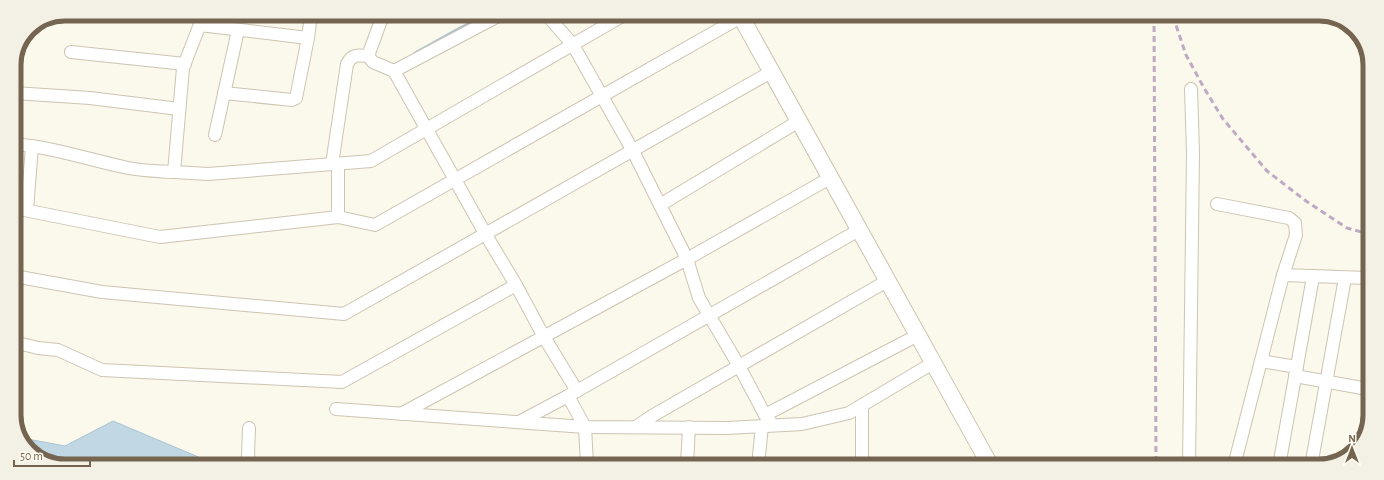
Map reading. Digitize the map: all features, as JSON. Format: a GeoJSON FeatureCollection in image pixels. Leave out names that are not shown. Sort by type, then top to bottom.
{"type":"FeatureCollection","features":[{"type":"Feature","properties":{"kind":"main road"},"geometry":{"type":"LineString","coordinates":[[743,21],[987,459]]}},
{"type":"Feature","properties":{"kind":"street"},"geometry":{"type":"LineString","coordinates":[[174,172],[179,109],[185,64],[202,21]]}},
{"type":"Feature","properties":{"kind":"street"},"geometry":{"type":"LineString","coordinates":[[206,21],[238,30],[308,38]]}},
{"type":"Feature","properties":{"kind":"street"},"geometry":{"type":"LineString","coordinates":[[224,93],[292,100],[296,98],[311,21]]}},
{"type":"Feature","properties":{"kind":"street"},"geometry":{"type":"LineString","coordinates":[[368,56],[380,21]]}},
{"type":"Feature","properties":{"kind":"street"},"geometry":{"type":"LineString","coordinates":[[394,70],[488,21]]}},
{"type":"Feature","properties":{"kind":"street"},"geometry":{"type":"LineString","coordinates":[[552,21],[573,45],[633,151],[687,259],[699,298],[739,366],[767,422],[759,459]]}},
{"type":"Feature","properties":{"kind":"street"},"geometry":{"type":"LineString","coordinates":[[21,145],[74,154],[129,168],[208,174],[371,161],[614,21]]}},
{"type":"Feature","properties":{"kind":"street"},"geometry":{"type":"LineString","coordinates":[[21,209],[160,237],[338,217],[375,225],[731,21]]}},
{"type":"Feature","properties":{"kind":"street"},"geometry":{"type":"LineString","coordinates":[[215,135],[238,30]]}},
{"type":"Feature","properties":{"kind":"street"},"geometry":{"type":"LineString","coordinates":[[71,52],[185,64]]}},
{"type":"Feature","properties":{"kind":"street"},"geometry":{"type":"LineString","coordinates":[[338,217],[335,164],[348,64],[350,58],[353,56],[368,56]]}},
{"type":"Feature","properties":{"kind":"street"},"geometry":{"type":"LineString","coordinates":[[368,56],[373,62],[394,70],[426,130],[516,285],[572,394],[585,427],[587,459]]}},
{"type":"Feature","properties":{"kind":"street"},"geometry":{"type":"LineString","coordinates":[[21,277],[102,292],[344,314],[486,235],[771,72]]}},
{"type":"Feature","properties":{"kind":"street"},"geometry":{"type":"LineString","coordinates":[[1189,459],[1193,153],[1191,89]]}},
{"type":"Feature","properties":{"kind":"street"},"geometry":{"type":"LineString","coordinates":[[21,93],[90,98],[179,109]]}},
{"type":"Feature","properties":{"kind":"street"},"geometry":{"type":"LineString","coordinates":[[660,206],[799,121]]}},
{"type":"Feature","properties":{"kind":"street"},"geometry":{"type":"LineString","coordinates":[[27,210],[32,146]]}},
{"type":"Feature","properties":{"kind":"street"},"geometry":{"type":"LineString","coordinates":[[401,414],[687,259],[830,178]]}},
{"type":"Feature","properties":{"kind":"street"},"geometry":{"type":"LineString","coordinates":[[1217,204],[1289,218],[1295,223],[1296,235],[1283,275],[1236,459]]}},
{"type":"Feature","properties":{"kind":"street"},"geometry":{"type":"LineString","coordinates":[[519,422],[572,394],[859,230]]}},
{"type":"Feature","properties":{"kind":"street"},"geometry":{"type":"LineString","coordinates":[[1283,275],[1363,278]]}},
{"type":"Feature","properties":{"kind":"street"},"geometry":{"type":"LineString","coordinates":[[1280,459],[1313,277]]}},
{"type":"Feature","properties":{"kind":"street"},"geometry":{"type":"LineString","coordinates":[[1312,459],[1345,278]]}},
{"type":"Feature","properties":{"kind":"street"},"geometry":{"type":"LineString","coordinates":[[636,427],[652,416],[887,280]]}},
{"type":"Feature","properties":{"kind":"street"},"geometry":{"type":"LineString","coordinates":[[21,344],[38,348],[58,350],[102,370],[342,382],[516,285]]}},
{"type":"Feature","properties":{"kind":"street"},"geometry":{"type":"LineString","coordinates":[[767,422],[918,335]]}},
{"type":"Feature","properties":{"kind":"street"},"geometry":{"type":"LineString","coordinates":[[1261,361],[1326,382],[1363,388]]}},
{"type":"Feature","properties":{"kind":"street"},"geometry":{"type":"LineString","coordinates":[[336,409],[585,427],[727,428],[767,422],[802,424],[849,413],[933,363]]}},
{"type":"Feature","properties":{"kind":"street"},"geometry":{"type":"LineString","coordinates":[[862,406],[862,459]]}},
{"type":"Feature","properties":{"kind":"street"},"geometry":{"type":"LineString","coordinates":[[687,459],[689,427]]}},
{"type":"Feature","properties":{"kind":"street"},"geometry":{"type":"LineString","coordinates":[[249,428],[249,459]]}},
{"type":"Feature","properties":{"kind":"water"},"geometry":{"type":"Polygon","coordinates":[[[113,421],[203,459],[59,459],[51,457],[38,450],[28,439],[65,446],[113,421]]]}},
{"type":"Feature","properties":{"kind":"waterway"},"geometry":{"type":"LineString","coordinates":[[415,53],[474,21]]}},
{"type":"Feature","properties":{"kind":"railway"},"geometry":{"type":"LineString","coordinates":[[1154,21],[1156,459]]}},
{"type":"Feature","properties":{"kind":"railway"},"geometry":{"type":"LineString","coordinates":[[1175,21],[1186,55],[1223,119],[1267,171],[1306,201],[1347,228],[1363,232]]}}]}
